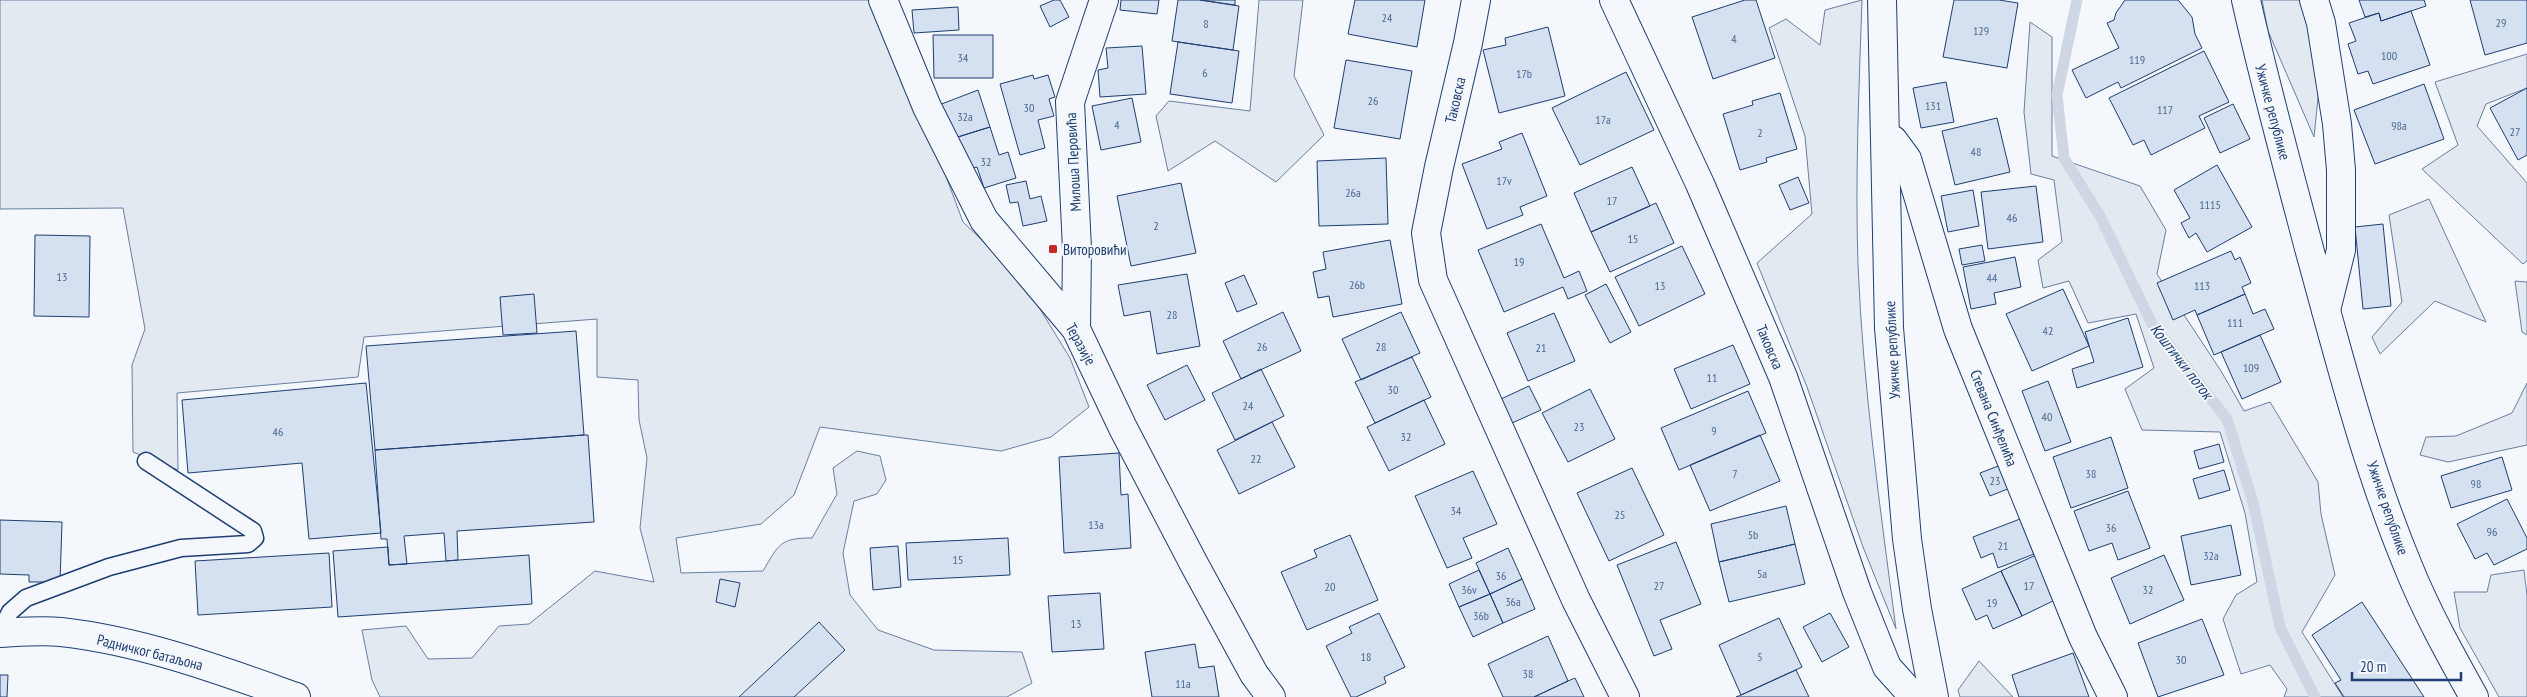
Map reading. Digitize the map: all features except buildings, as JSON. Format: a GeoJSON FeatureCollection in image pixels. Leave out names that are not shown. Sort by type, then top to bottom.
{"type":"FeatureCollection","features":[{"type":"Feature","properties":{"kind":"street","name":"Теразије"},"geometry":{"type":"LineString","coordinates":[[883,0],[927,107],[984,220],[1076,329],[1123,428],[1189,556],[1254,674],[1271,697]]}},
{"type":"Feature","properties":{"kind":"street","name":"Милоша Перовића"},"geometry":{"type":"LineString","coordinates":[[1076,329],[1078,249],[1070,102],[1104,0]]}},
{"type":"Feature","properties":{"kind":"street","name":"Таковска"},"geometry":{"type":"LineString","coordinates":[[1476,0],[1426,234],[1433,280],[1576,600],[1625,697]]}},
{"type":"Feature","properties":{"kind":"street","name":"Таковска"},"geometry":{"type":"LineString","coordinates":[[1614,0],[1700,184],[1783,377],[1857,592],[1887,667],[1914,697]]}},
{"type":"Feature","properties":{"kind":"street","name":"Ужичке републике"},"geometry":{"type":"LineString","coordinates":[[1882,0],[1889,328],[1899,456],[1917,609],[1934,697]]}},
{"type":"Feature","properties":{"kind":"street","name":"Ужичке републике"},"geometry":{"type":"LineString","coordinates":[[2246,0],[2261,70],[2326,310],[2378,485],[2408,566],[2441,638],[2474,697]]}},
{"type":"Feature","properties":{"kind":"street"},"geometry":{"type":"LineString","coordinates":[[2314,0],[2321,24],[2334,105],[2341,170],[2341,250],[2326,310]]}},
{"type":"Feature","properties":{"kind":"street","name":"Стевана Синђелића"},"geometry":{"type":"LineString","coordinates":[[1886,138],[1893,140],[1906,159],[1958,329],[2083,637],[2113,697]]}},
{"type":"Feature","properties":{"kind":"street","name":"Радничког батаљона"},"geometry":{"type":"LineString","coordinates":[[0,632],[60,632],[134,645],[226,672],[296,697]]}},
{"type":"Feature","properties":{"kind":"lane"},"geometry":{"type":"LineString","coordinates":[[0,632],[10,612],[26,598],[109,567],[181,548],[248,544],[255,538],[253,531],[146,461]]}},
{"type":"Feature","properties":{"kind":"shaded area"},"geometry":{"type":"Polygon","coordinates":[[[0,0],[880,0],[963,222],[1021,278],[1070,358],[1089,407],[1051,437],[1001,451],[820,427],[794,495],[761,524],[676,538],[681,573],[763,571],[773,554],[782,544],[793,539],[812,538],[837,494],[833,468],[857,451],[880,456],[886,480],[877,494],[854,501],[843,553],[850,595],[878,630],[934,650],[1022,652],[1032,683],[1007,697],[380,697],[372,680],[362,630],[406,626],[428,659],[472,658],[499,626],[529,624],[595,571],[654,582],[640,528],[647,458],[639,420],[638,380],[597,377],[597,319],[364,337],[358,377],[177,393],[178,470],[133,452],[132,365],[145,329],[123,208],[0,209],[0,0]]]}},
{"type":"Feature","properties":{"kind":"shaded area"},"geometry":{"type":"Polygon","coordinates":[[[1259,0],[1303,0],[1294,76],[1324,135],[1276,182],[1215,141],[1168,171],[1156,116],[1169,101],[1250,111],[1259,0]]]}},
{"type":"Feature","properties":{"kind":"shaded area"},"geometry":{"type":"Polygon","coordinates":[[[1862,0],[1857,199],[1860,311],[1873,447],[1896,629],[1863,547],[1807,387],[1757,263],[1812,214],[1805,136],[1769,28],[1786,19],[1820,45],[1825,10],[1862,0]]]}},
{"type":"Feature","properties":{"kind":"shaded area"},"geometry":{"type":"Polygon","coordinates":[[[2262,0],[2328,0],[2314,137],[2268,31],[2262,0]]]}},
{"type":"Feature","properties":{"kind":"shaded area"},"geometry":{"type":"Polygon","coordinates":[[[2030,22],[2052,37],[2052,156],[2140,186],[2166,230],[2157,274],[2221,371],[2244,411],[2270,402],[2318,482],[2321,514],[2335,575],[2302,632],[2343,697],[2284,697],[2287,689],[2270,665],[2241,674],[2223,619],[2236,595],[2257,582],[2245,513],[2220,432],[2142,430],[2125,389],[2154,368],[2136,314],[2088,323],[2069,281],[2043,288],[2038,260],[2062,242],[2054,180],[2031,174],[2024,112],[2030,22]]]}},
{"type":"Feature","properties":{"kind":"shaded area"},"geometry":{"type":"Polygon","coordinates":[[[2527,54],[2527,88],[2486,104],[2477,126],[2527,183],[2527,261],[2523,264],[2422,169],[2458,145],[2435,82],[2527,54]]]}},
{"type":"Feature","properties":{"kind":"shaded area"},"geometry":{"type":"Polygon","coordinates":[[[2429,199],[2486,322],[2435,301],[2380,354],[2372,337],[2402,302],[2389,215],[2429,199]]]}},
{"type":"Feature","properties":{"kind":"shaded area"},"geometry":{"type":"Polygon","coordinates":[[[2515,281],[2527,282],[2527,335],[2522,332],[2515,281]]]}},
{"type":"Feature","properties":{"kind":"shaded area"},"geometry":{"type":"Polygon","coordinates":[[[2527,383],[2527,445],[2448,462],[2420,455],[2426,437],[2456,436],[2512,413],[2527,383]]]}},
{"type":"Feature","properties":{"kind":"shaded area"},"geometry":{"type":"Polygon","coordinates":[[[2524,570],[2527,596],[2527,697],[2499,697],[2460,628],[2454,592],[2487,592],[2491,575],[2524,570]]]}},
{"type":"Feature","properties":{"kind":"shaded area"},"geometry":{"type":"Polygon","coordinates":[[[1979,661],[2013,697],[1960,697],[1958,690],[1979,661]]]}},
{"type":"Feature","properties":{"kind":"waterway","name":"Коштички поток"},"geometry":{"type":"LineString","coordinates":[[2077,0],[2057,95],[2064,158],[2100,216],[2152,324],[2227,419],[2253,502],[2280,627],[2315,697]]}},
{"type":"Feature","properties":{"kind":"place","name":"Виторовићи"},"geometry":{"type":"Point","coordinates":[1053,249]}}]}
